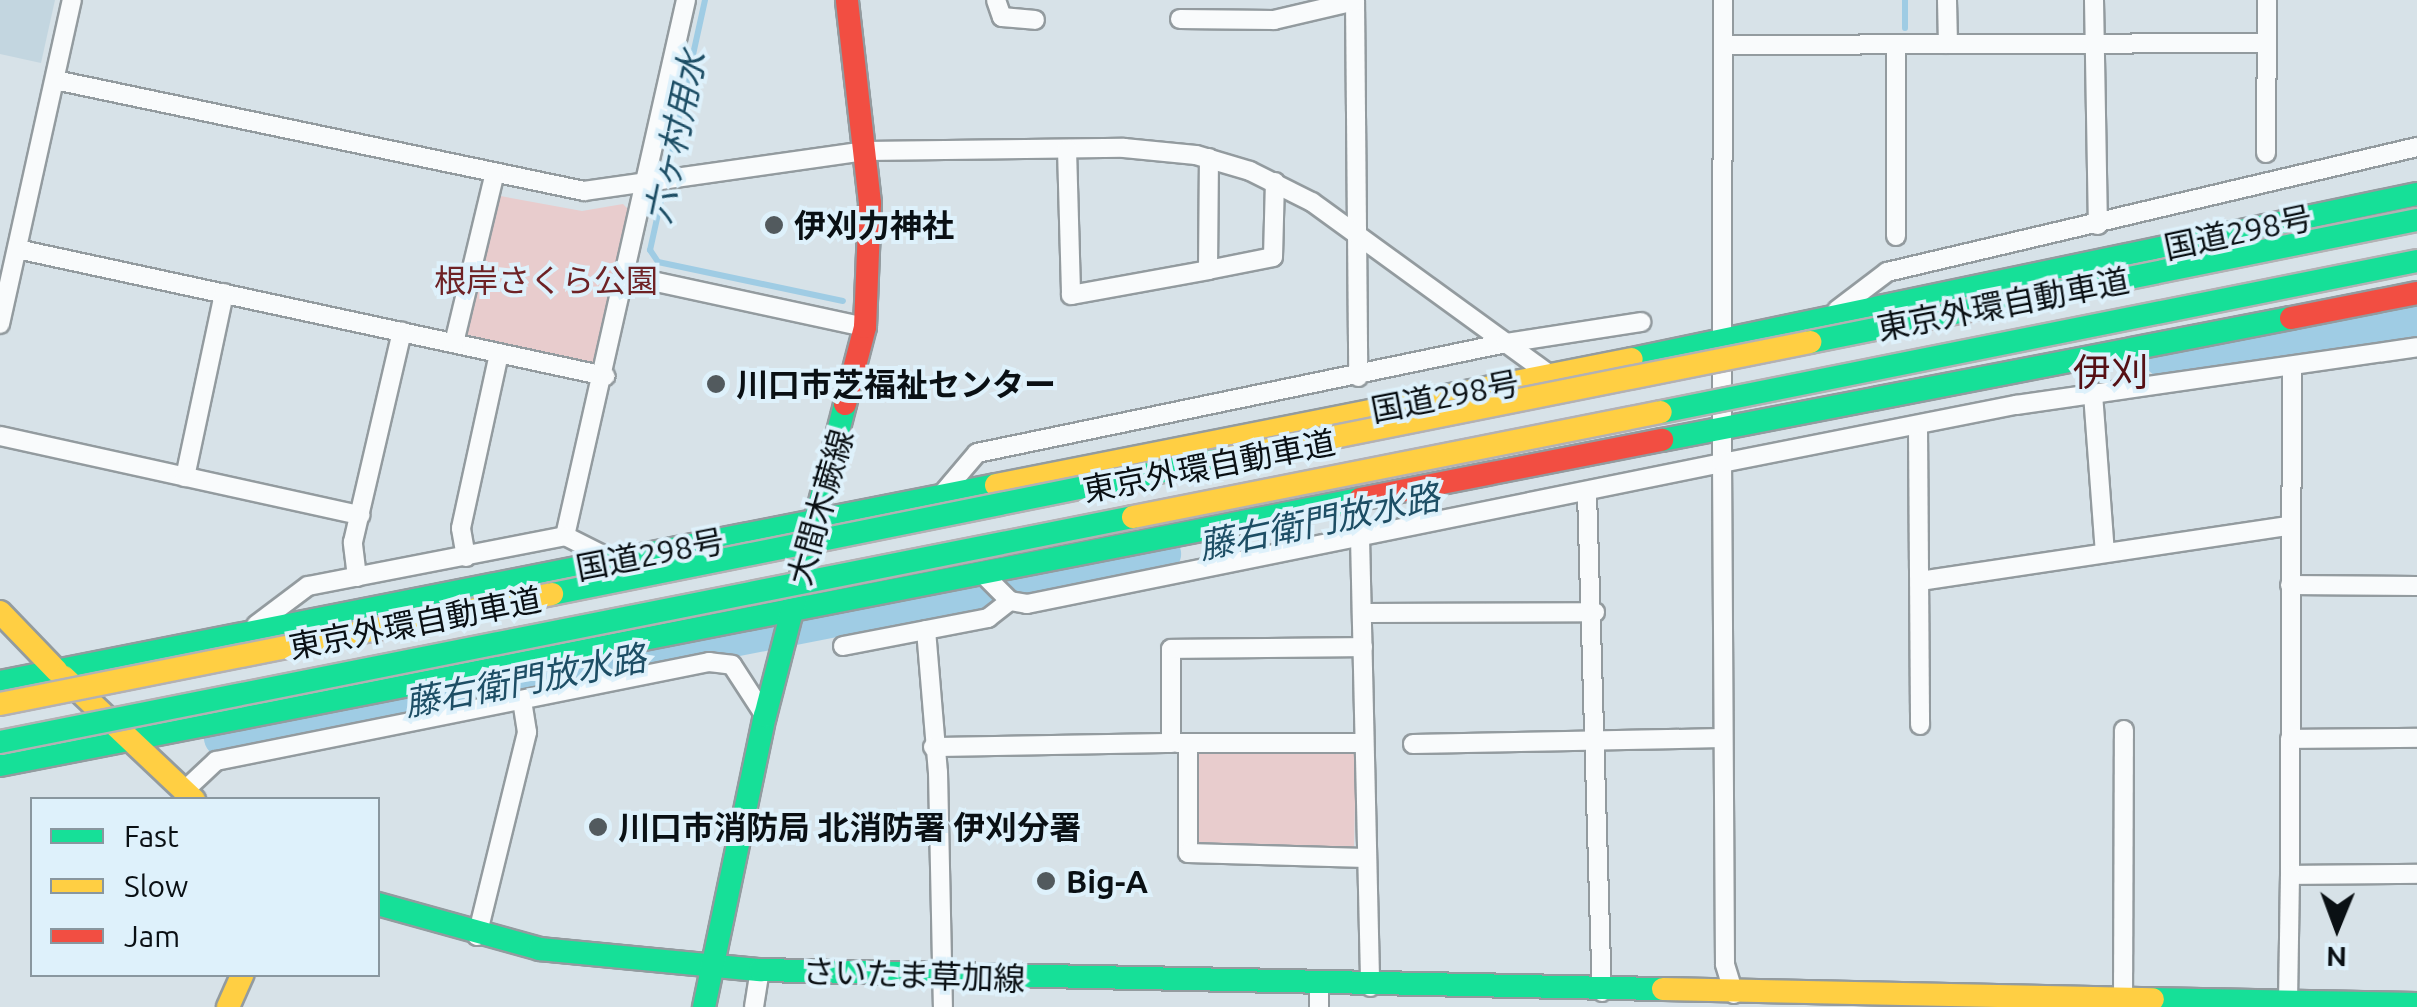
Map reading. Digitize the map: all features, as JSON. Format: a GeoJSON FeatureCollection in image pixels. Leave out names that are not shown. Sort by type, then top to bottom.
{"type":"FeatureCollection","features":[{"type":"Feature","properties":{"kind":"main road","name":"大間木蕨線"},"geometry":{"type":"LineString","coordinates":[[704,1007],[790,610],[865,327],[871,242],[866,151],[847,0]]}},
{"type":"Feature","properties":{"kind":"main road"},"geometry":{"type":"LineString","coordinates":[[2100,261],[2417,176]]}},
{"type":"Feature","properties":{"kind":"main road","name":"国道298号"},"geometry":{"type":"LineString","coordinates":[[0,682],[1724,341],[2417,194]]}},
{"type":"Feature","properties":{"kind":"main road","name":"東京外環自動車道"},"geometry":{"type":"LineString","coordinates":[[0,704],[2417,220]]}},
{"type":"Feature","properties":{"kind":"main road","name":"東京外環自動車道"},"geometry":{"type":"LineString","coordinates":[[0,742],[2417,261]]}},
{"type":"Feature","properties":{"kind":"main road"},"geometry":{"type":"LineString","coordinates":[[0,765],[2417,293]]}},
{"type":"Feature","properties":{"kind":"main road"},"geometry":{"type":"LineString","coordinates":[[0,612],[189,795]]}},
{"type":"Feature","properties":{"kind":"main road","name":"さいたま草加線"},"geometry":{"type":"LineString","coordinates":[[380,905],[477,936],[594,956],[760,970],[1319,997],[1370,987],[1602,992],[1734,1001],[2417,1004]]}},
{"type":"Feature","properties":{"kind":"main road"},"geometry":{"type":"LineString","coordinates":[[228,1007],[242,977]]}},
{"type":"Feature","properties":{"kind":"street"},"geometry":{"type":"LineString","coordinates":[[0,324],[72,0]]}},
{"type":"Feature","properties":{"kind":"street"},"geometry":{"type":"LineString","coordinates":[[565,536],[629,276],[686,0]]}},
{"type":"Feature","properties":{"kind":"street"},"geometry":{"type":"LineString","coordinates":[[996,0],[1002,17],[1035,20]]}},
{"type":"Feature","properties":{"kind":"street"},"geometry":{"type":"LineString","coordinates":[[1180,19],[1274,20],[1356,0],[1358,377]]}},
{"type":"Feature","properties":{"kind":"street"},"geometry":{"type":"LineString","coordinates":[[1723,0],[1722,738],[1725,964],[1734,1001]]}},
{"type":"Feature","properties":{"kind":"street"},"geometry":{"type":"LineString","coordinates":[[1948,0],[1948,44]]}},
{"type":"Feature","properties":{"kind":"street"},"geometry":{"type":"LineString","coordinates":[[2094,0],[2098,226]]}},
{"type":"Feature","properties":{"kind":"street"},"geometry":{"type":"LineString","coordinates":[[2266,153],[2267,0]]}},
{"type":"Feature","properties":{"kind":"street"},"geometry":{"type":"LineString","coordinates":[[1724,45],[2267,43]]}},
{"type":"Feature","properties":{"kind":"street"},"geometry":{"type":"LineString","coordinates":[[1896,44],[1896,236]]}},
{"type":"Feature","properties":{"kind":"street"},"geometry":{"type":"LineString","coordinates":[[55,80],[494,176],[584,191],[866,151],[1068,149],[1208,158],[1274,182],[1358,230],[1551,375]]}},
{"type":"Feature","properties":{"kind":"street"},"geometry":{"type":"LineString","coordinates":[[1826,320],[1887,272],[2098,226],[2417,147]]}},
{"type":"Feature","properties":{"kind":"street"},"geometry":{"type":"LineString","coordinates":[[1068,149],[1071,296],[1273,257],[1274,182]]}},
{"type":"Feature","properties":{"kind":"street"},"geometry":{"type":"LineString","coordinates":[[1208,158],[1208,270]]}},
{"type":"Feature","properties":{"kind":"street"},"geometry":{"type":"LineString","coordinates":[[454,343],[494,176]]}},
{"type":"Feature","properties":{"kind":"street"},"geometry":{"type":"LineString","coordinates":[[17,249],[605,376]]}},
{"type":"Feature","properties":{"kind":"street"},"geometry":{"type":"LineString","coordinates":[[629,276],[865,327]]}},
{"type":"Feature","properties":{"kind":"street"},"geometry":{"type":"LineString","coordinates":[[185,477],[224,294]]}},
{"type":"Feature","properties":{"kind":"street"},"geometry":{"type":"LineString","coordinates":[[938,498],[977,453],[1358,377],[1506,343],[1641,322]]}},
{"type":"Feature","properties":{"kind":"street"},"geometry":{"type":"LineString","coordinates":[[356,577],[353,542],[402,332]]}},
{"type":"Feature","properties":{"kind":"street"},"geometry":{"type":"LineString","coordinates":[[983,574],[1010,600],[1027,604],[1722,463],[2093,394],[2417,347]]}},
{"type":"Feature","properties":{"kind":"street"},"geometry":{"type":"LineString","coordinates":[[466,557],[462,528],[498,353]]}},
{"type":"Feature","properties":{"kind":"street"},"geometry":{"type":"LineString","coordinates":[[2288,1002],[2292,367]]}},
{"type":"Feature","properties":{"kind":"street"},"geometry":{"type":"LineString","coordinates":[[2093,394],[2105,552]]}},
{"type":"Feature","properties":{"kind":"street"},"geometry":{"type":"LineString","coordinates":[[1918,428],[1920,726]]}},
{"type":"Feature","properties":{"kind":"street"},"geometry":{"type":"LineString","coordinates":[[0,436],[360,516]]}},
{"type":"Feature","properties":{"kind":"street"},"geometry":{"type":"LineString","coordinates":[[1587,492],[1595,612],[1602,992]]}},
{"type":"Feature","properties":{"kind":"street"},"geometry":{"type":"LineString","coordinates":[[1920,581],[2290,526]]}},
{"type":"Feature","properties":{"kind":"street"},"geometry":{"type":"LineString","coordinates":[[244,634],[308,586],[565,536],[614,560]]}},
{"type":"Feature","properties":{"kind":"street"},"geometry":{"type":"LineString","coordinates":[[1360,537],[1370,987]]}},
{"type":"Feature","properties":{"kind":"street"},"geometry":{"type":"LineString","coordinates":[[2290,585],[2417,586]]}},
{"type":"Feature","properties":{"kind":"street"},"geometry":{"type":"LineString","coordinates":[[843,646],[988,618],[1010,600]]}},
{"type":"Feature","properties":{"kind":"street"},"geometry":{"type":"LineString","coordinates":[[1364,613],[1595,612]]}},
{"type":"Feature","properties":{"kind":"street"},"geometry":{"type":"LineString","coordinates":[[926,630],[943,1007]]}},
{"type":"Feature","properties":{"kind":"street"},"geometry":{"type":"LineString","coordinates":[[1364,647],[1171,649],[1188,853],[1366,858]]}},
{"type":"Feature","properties":{"kind":"street"},"geometry":{"type":"LineString","coordinates":[[189,795],[216,761],[709,662],[732,664],[765,716]]}},
{"type":"Feature","properties":{"kind":"street"},"geometry":{"type":"LineString","coordinates":[[477,936],[528,732],[522,700]]}},
{"type":"Feature","properties":{"kind":"street"},"geometry":{"type":"LineString","coordinates":[[2112,1002],[2124,730]]}},
{"type":"Feature","properties":{"kind":"street"},"geometry":{"type":"LineString","coordinates":[[1413,744],[1597,744],[1722,738]]}},
{"type":"Feature","properties":{"kind":"street"},"geometry":{"type":"LineString","coordinates":[[2290,739],[2417,738]]}},
{"type":"Feature","properties":{"kind":"street"},"geometry":{"type":"LineString","coordinates":[[933,747],[1362,743]]}},
{"type":"Feature","properties":{"kind":"street"},"geometry":{"type":"LineString","coordinates":[[2290,875],[2417,874]]}},
{"type":"Feature","properties":{"kind":"street"},"geometry":{"type":"LineString","coordinates":[[754,1007],[760,970]]}},
{"type":"Feature","properties":{"kind":"shaded area"},"geometry":{"type":"Polygon","coordinates":[[[0,0],[55,0],[41,63],[0,54],[0,0]]]}},
{"type":"Feature","properties":{"kind":"green space","name":"根岸さくら公園"},"geometry":{"type":"Polygon","coordinates":[[[495,195],[582,211],[623,204],[630,211],[600,360],[591,363],[468,335],[464,326],[495,195]]]}},
{"type":"Feature","properties":{"kind":"green space"},"geometry":{"type":"Polygon","coordinates":[[[1350,751],[1356,755],[1354,849],[1195,842],[1195,757],[1200,752],[1350,751]]]}},
{"type":"Feature","properties":{"kind":"waterway","name":"六ヶ村用水"},"geometry":{"type":"LineString","coordinates":[[705,0],[650,250],[658,262],[843,301]]}},
{"type":"Feature","properties":{"kind":"waterway"},"geometry":{"type":"LineString","coordinates":[[1905,0],[1905,28]]}},
{"type":"Feature","properties":{"kind":"waterway","name":"藤右衛門放水路"},"geometry":{"type":"LineString","coordinates":[[2163,358],[2417,317]]}},
{"type":"Feature","properties":{"kind":"waterway","name":"藤右衛門放水路"},"geometry":{"type":"LineString","coordinates":[[223,738],[1162,554]]}},
{"type":"Feature","properties":{"kind":"traffic: fast"},"geometry":{"type":"LineString","coordinates":[[1632,359],[2417,194]]}},
{"type":"Feature","properties":{"kind":"traffic: fast"},"geometry":{"type":"LineString","coordinates":[[1810,342],[2417,220]]}},
{"type":"Feature","properties":{"kind":"traffic: fast"},"geometry":{"type":"LineString","coordinates":[[1661,412],[2417,261]]}},
{"type":"Feature","properties":{"kind":"traffic: fast"},"geometry":{"type":"LineString","coordinates":[[1662,440],[2291,318]]}},
{"type":"Feature","properties":{"kind":"traffic: fast"},"geometry":{"type":"LineString","coordinates":[[704,1007],[765,716],[845,404]]}},
{"type":"Feature","properties":{"kind":"traffic: fast"},"geometry":{"type":"LineString","coordinates":[[552,594],[1224,459]]}},
{"type":"Feature","properties":{"kind":"traffic: fast"},"geometry":{"type":"LineString","coordinates":[[0,682],[996,485]]}},
{"type":"Feature","properties":{"kind":"traffic: fast"},"geometry":{"type":"LineString","coordinates":[[0,765],[1360,499]]}},
{"type":"Feature","properties":{"kind":"traffic: fast"},"geometry":{"type":"LineString","coordinates":[[0,742],[1133,517]]}},
{"type":"Feature","properties":{"kind":"traffic: fast"},"geometry":{"type":"LineString","coordinates":[[380,905],[540,949],[760,970],[1663,989]]}},
{"type":"Feature","properties":{"kind":"traffic: fast"},"geometry":{"type":"LineString","coordinates":[[2153,999],[2417,1004]]}},
{"type":"Feature","properties":{"kind":"traffic: slow"},"geometry":{"type":"LineString","coordinates":[[1224,459],[1810,342]]}},
{"type":"Feature","properties":{"kind":"traffic: slow"},"geometry":{"type":"LineString","coordinates":[[996,485],[1632,359]]}},
{"type":"Feature","properties":{"kind":"traffic: slow"},"geometry":{"type":"LineString","coordinates":[[1133,517],[1661,412]]}},
{"type":"Feature","properties":{"kind":"traffic: slow"},"geometry":{"type":"LineString","coordinates":[[0,704],[552,594]]}},
{"type":"Feature","properties":{"kind":"traffic: slow"},"geometry":{"type":"LineString","coordinates":[[0,612],[56,670]]}},
{"type":"Feature","properties":{"kind":"traffic: slow"},"geometry":{"type":"LineString","coordinates":[[64,677],[191,797]]}},
{"type":"Feature","properties":{"kind":"traffic: slow"},"geometry":{"type":"LineString","coordinates":[[228,1007],[242,977]]}},
{"type":"Feature","properties":{"kind":"traffic: slow"},"geometry":{"type":"LineString","coordinates":[[1663,989],[2153,999]]}},
{"type":"Feature","properties":{"kind":"traffic: jam"},"geometry":{"type":"LineString","coordinates":[[845,404],[865,327],[870,203],[847,0]]}},
{"type":"Feature","properties":{"kind":"traffic: jam"},"geometry":{"type":"LineString","coordinates":[[2291,318],[2417,293]]}},
{"type":"Feature","properties":{"kind":"traffic: jam"},"geometry":{"type":"LineString","coordinates":[[1360,499],[1662,440]]}},
{"type":"Feature","properties":{"kind":"place","name":"伊刈力神社"},"geometry":{"type":"Point","coordinates":[774,225]}},
{"type":"Feature","properties":{"kind":"place","name":"川口市芝福祉センター"},"geometry":{"type":"Point","coordinates":[716,384]}},
{"type":"Feature","properties":{"kind":"place","name":"川口市消防局 北消防署 伊刈分署"},"geometry":{"type":"Point","coordinates":[598,827]}},
{"type":"Feature","properties":{"kind":"place","name":"Big-A"},"geometry":{"type":"Point","coordinates":[1046,881]}},
{"type":"Feature","properties":{"kind":"district","name":"伊刈"},"geometry":{"type":"Point","coordinates":[2111,373]}}]}
